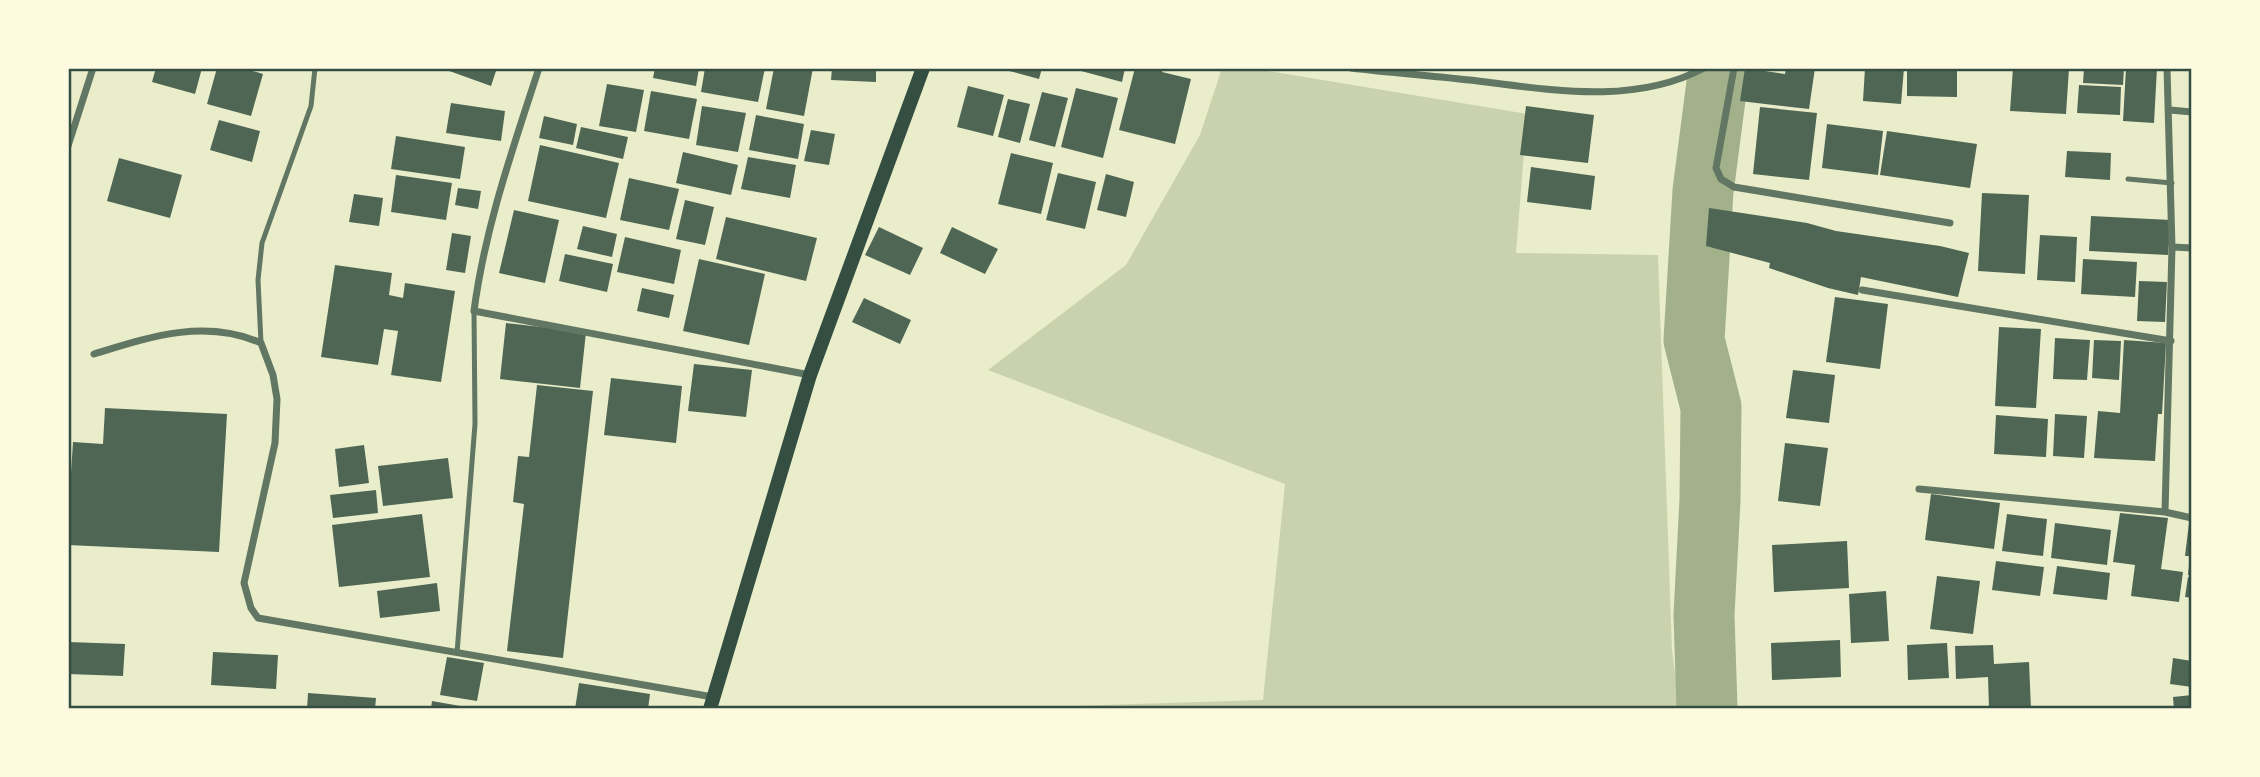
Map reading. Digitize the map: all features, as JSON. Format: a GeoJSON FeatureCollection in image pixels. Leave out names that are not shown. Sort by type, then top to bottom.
{"type":"FeatureCollection","features":[{"type":"Feature","properties":{"kind":"main road"},"geometry":{"type":"LineString","coordinates":[[711,703],[810,375],[923,68]]}},
{"type":"Feature","properties":{"kind":"street"},"geometry":{"type":"LineString","coordinates":[[68,146],[93,68]]}},
{"type":"Feature","properties":{"kind":"street"},"geometry":{"type":"LineString","coordinates":[[539,68],[490,224],[474,310],[810,375]]}},
{"type":"Feature","properties":{"kind":"street"},"geometry":{"type":"LineString","coordinates":[[1351,68],[1561,91],[1619,92],[1683,80],[1704,68]]}},
{"type":"Feature","properties":{"kind":"street"},"geometry":{"type":"LineString","coordinates":[[1734,68],[1716,168],[1721,178],[1734,187],[1950,223]]}},
{"type":"Feature","properties":{"kind":"street"},"geometry":{"type":"LineString","coordinates":[[2165,512],[2172,247],[2167,68]]}},
{"type":"Feature","properties":{"kind":"street"},"geometry":{"type":"LineString","coordinates":[[2170,110],[2192,111]]}},
{"type":"Feature","properties":{"kind":"street"},"geometry":{"type":"LineString","coordinates":[[2172,247],[2192,248]]}},
{"type":"Feature","properties":{"kind":"street"},"geometry":{"type":"LineString","coordinates":[[1862,290],[2171,341]]}},
{"type":"Feature","properties":{"kind":"street"},"geometry":{"type":"LineString","coordinates":[[94,354],[170,333],[206,330],[250,337],[261,343],[273,375],[277,399],[275,443],[244,583],[254,613],[263,620],[457,653],[711,703]]}},
{"type":"Feature","properties":{"kind":"street"},"geometry":{"type":"LineString","coordinates":[[1919,489],[2165,512],[2192,518]]}},
{"type":"Feature","properties":{"kind":"lane"},"geometry":{"type":"LineString","coordinates":[[261,343],[258,280],[262,243],[311,106],[315,68]]}},
{"type":"Feature","properties":{"kind":"lane"},"geometry":{"type":"LineString","coordinates":[[2127,179],[2172,183]]}},
{"type":"Feature","properties":{"kind":"lane"},"geometry":{"type":"LineString","coordinates":[[457,653],[475,424],[474,310]]}},
{"type":"Feature","properties":{"kind":"green space"},"geometry":{"type":"Polygon","coordinates":[[[1222,68],[1250,68],[1527,114],[1516,253],[1658,255],[1672,650],[1680,709],[976,709],[1263,700],[1285,484],[988,370],[1126,265],[1200,135],[1222,68]]]}},
{"type":"Feature","properties":{"kind":"building"},"geometry":{"type":"Polygon","coordinates":[[[156,68],[202,68],[195,94],[152,82],[156,68]]]}},
{"type":"Feature","properties":{"kind":"building"},"geometry":{"type":"Polygon","coordinates":[[[217,68],[243,68],[263,74],[251,116],[207,104],[217,68]]]}},
{"type":"Feature","properties":{"kind":"building"},"geometry":{"type":"Polygon","coordinates":[[[441,68],[497,68],[491,86],[441,68]]]}},
{"type":"Feature","properties":{"kind":"building"},"geometry":{"type":"Polygon","coordinates":[[[655,68],[699,68],[696,86],[653,78],[655,68]]]}},
{"type":"Feature","properties":{"kind":"building"},"geometry":{"type":"Polygon","coordinates":[[[705,68],[765,68],[758,102],[701,92],[705,68]]]}},
{"type":"Feature","properties":{"kind":"building"},"geometry":{"type":"Polygon","coordinates":[[[774,68],[813,68],[804,116],[766,109],[774,68]]]}},
{"type":"Feature","properties":{"kind":"building"},"geometry":{"type":"Polygon","coordinates":[[[832,68],[876,68],[876,82],[831,80],[832,68]]]}},
{"type":"Feature","properties":{"kind":"building"},"geometry":{"type":"Polygon","coordinates":[[[998,68],[1042,68],[1039,79],[998,68]]]}},
{"type":"Feature","properties":{"kind":"building"},"geometry":{"type":"Polygon","coordinates":[[[1070,68],[1125,68],[1122,82],[1070,68]]]}},
{"type":"Feature","properties":{"kind":"building"},"geometry":{"type":"Polygon","coordinates":[[[1135,68],[1163,68],[1162,72],[1191,79],[1175,144],[1119,130],[1135,68]]]}},
{"type":"Feature","properties":{"kind":"building"},"geometry":{"type":"Polygon","coordinates":[[[1745,68],[1785,74],[1786,68],[1815,68],[1809,109],[1740,101],[1745,68]]]}},
{"type":"Feature","properties":{"kind":"building"},"geometry":{"type":"Polygon","coordinates":[[[1865,68],[1904,68],[1901,104],[1863,101],[1865,68]]]}},
{"type":"Feature","properties":{"kind":"building"},"geometry":{"type":"Polygon","coordinates":[[[1907,68],[1957,68],[1957,97],[1907,96],[1907,68]]]}},
{"type":"Feature","properties":{"kind":"building"},"geometry":{"type":"Polygon","coordinates":[[[2013,68],[2069,68],[2066,114],[2010,111],[2013,68]]]}},
{"type":"Feature","properties":{"kind":"building"},"geometry":{"type":"Polygon","coordinates":[[[2084,68],[2124,68],[2123,85],[2083,83],[2084,68]]]}},
{"type":"Feature","properties":{"kind":"building"},"geometry":{"type":"Polygon","coordinates":[[[2126,68],[2157,68],[2154,123],[2123,121],[2126,68]]]}},
{"type":"Feature","properties":{"kind":"building"},"geometry":{"type":"Polygon","coordinates":[[[607,84],[644,90],[636,132],[599,126],[607,84]]]}},
{"type":"Feature","properties":{"kind":"building"},"geometry":{"type":"Polygon","coordinates":[[[2079,85],[2121,87],[2120,115],[2077,113],[2079,85]]]}},
{"type":"Feature","properties":{"kind":"building"},"geometry":{"type":"Polygon","coordinates":[[[968,86],[1004,95],[993,136],[957,127],[968,86]]]}},
{"type":"Feature","properties":{"kind":"building"},"geometry":{"type":"Polygon","coordinates":[[[1076,88],[1118,98],[1103,158],[1061,147],[1076,88]]]}},
{"type":"Feature","properties":{"kind":"building"},"geometry":{"type":"Polygon","coordinates":[[[651,91],[697,99],[689,139],[644,131],[651,91]]]}},
{"type":"Feature","properties":{"kind":"building"},"geometry":{"type":"Polygon","coordinates":[[[1042,92],[1068,98],[1055,147],[1029,140],[1042,92]]]}},
{"type":"Feature","properties":{"kind":"building"},"geometry":{"type":"Polygon","coordinates":[[[1008,99],[1030,104],[1020,143],[998,137],[1008,99]]]}},
{"type":"Feature","properties":{"kind":"building"},"geometry":{"type":"Polygon","coordinates":[[[451,103],[505,111],[501,141],[446,133],[451,103]]]}},
{"type":"Feature","properties":{"kind":"building"},"geometry":{"type":"Polygon","coordinates":[[[702,106],[746,113],[738,152],[696,145],[702,106]]]}},
{"type":"Feature","properties":{"kind":"building"},"geometry":{"type":"Polygon","coordinates":[[[1526,106],[1594,115],[1588,163],[1520,155],[1526,106]]]}},
{"type":"Feature","properties":{"kind":"building"},"geometry":{"type":"Polygon","coordinates":[[[1760,107],[1817,113],[1809,180],[1753,174],[1760,107]]]}},
{"type":"Feature","properties":{"kind":"building"},"geometry":{"type":"Polygon","coordinates":[[[756,115],[804,124],[798,159],[749,150],[756,115]]]}},
{"type":"Feature","properties":{"kind":"building"},"geometry":{"type":"Polygon","coordinates":[[[544,116],[577,124],[573,145],[539,138],[544,116]]]}},
{"type":"Feature","properties":{"kind":"building"},"geometry":{"type":"Polygon","coordinates":[[[219,120],[260,131],[252,162],[210,150],[219,120]]]}},
{"type":"Feature","properties":{"kind":"building"},"geometry":{"type":"Polygon","coordinates":[[[1827,124],[1883,131],[1878,175],[1822,168],[1827,124]]]}},
{"type":"Feature","properties":{"kind":"building"},"geometry":{"type":"Polygon","coordinates":[[[581,127],[628,137],[623,159],[576,148],[581,127]]]}},
{"type":"Feature","properties":{"kind":"building"},"geometry":{"type":"Polygon","coordinates":[[[811,130],[835,134],[829,165],[804,161],[811,130]]]}},
{"type":"Feature","properties":{"kind":"building"},"geometry":{"type":"Polygon","coordinates":[[[1887,131],[1977,144],[1970,188],[1880,175],[1887,131]]]}},
{"type":"Feature","properties":{"kind":"building"},"geometry":{"type":"Polygon","coordinates":[[[396,136],[465,147],[460,179],[391,169],[396,136]]]}},
{"type":"Feature","properties":{"kind":"building"},"geometry":{"type":"Polygon","coordinates":[[[540,145],[619,163],[606,218],[528,201],[540,145]]]}},
{"type":"Feature","properties":{"kind":"building"},"geometry":{"type":"Polygon","coordinates":[[[2067,151],[2111,153],[2110,180],[2065,177],[2067,151]]]}},
{"type":"Feature","properties":{"kind":"building"},"geometry":{"type":"Polygon","coordinates":[[[683,152],[738,165],[731,195],[676,183],[683,152]]]}},
{"type":"Feature","properties":{"kind":"building"},"geometry":{"type":"Polygon","coordinates":[[[1011,153],[1053,163],[1041,214],[998,204],[1011,153]]]}},
{"type":"Feature","properties":{"kind":"building"},"geometry":{"type":"Polygon","coordinates":[[[748,157],[796,165],[790,198],[741,189],[748,157]]]}},
{"type":"Feature","properties":{"kind":"building"},"geometry":{"type":"Polygon","coordinates":[[[119,158],[182,175],[170,218],[107,201],[119,158]]]}},
{"type":"Feature","properties":{"kind":"building"},"geometry":{"type":"Polygon","coordinates":[[[1531,167],[1595,176],[1591,210],[1527,202],[1531,167]]]}},
{"type":"Feature","properties":{"kind":"building"},"geometry":{"type":"Polygon","coordinates":[[[1058,173],[1096,182],[1085,229],[1046,220],[1058,173]]]}},
{"type":"Feature","properties":{"kind":"building"},"geometry":{"type":"Polygon","coordinates":[[[1106,174],[1134,182],[1126,217],[1097,210],[1106,174]]]}},
{"type":"Feature","properties":{"kind":"building"},"geometry":{"type":"Polygon","coordinates":[[[396,175],[452,183],[446,220],[391,212],[396,175]]]}},
{"type":"Feature","properties":{"kind":"building"},"geometry":{"type":"Polygon","coordinates":[[[629,178],[679,189],[669,230],[620,220],[629,178]]]}},
{"type":"Feature","properties":{"kind":"building"},"geometry":{"type":"Polygon","coordinates":[[[458,188],[481,191],[478,209],[455,205],[458,188]]]}},
{"type":"Feature","properties":{"kind":"building"},"geometry":{"type":"Polygon","coordinates":[[[1982,193],[2029,195],[2025,274],[1978,271],[1982,193]]]}},
{"type":"Feature","properties":{"kind":"building"},"geometry":{"type":"Polygon","coordinates":[[[354,194],[383,198],[379,226],[349,222],[354,194]]]}},
{"type":"Feature","properties":{"kind":"building"},"geometry":{"type":"Polygon","coordinates":[[[685,200],[714,207],[705,245],[676,239],[685,200]]]}},
{"type":"Feature","properties":{"kind":"building"},"geometry":{"type":"Polygon","coordinates":[[[1709,208],[1969,253],[1958,297],[1861,277],[1858,295],[1769,268],[1770,263],[1706,246],[1709,208]]]}},
{"type":"Feature","properties":{"kind":"building"},"geometry":{"type":"Polygon","coordinates":[[[514,210],[559,220],[545,283],[499,273],[514,210]]]}},
{"type":"Feature","properties":{"kind":"building"},"geometry":{"type":"Polygon","coordinates":[[[2091,216],[2171,220],[2168,255],[2089,251],[2091,216]]]}},
{"type":"Feature","properties":{"kind":"building"},"geometry":{"type":"Polygon","coordinates":[[[726,217],[817,238],[806,281],[716,259],[726,217]]]}},
{"type":"Feature","properties":{"kind":"building"},"geometry":{"type":"Polygon","coordinates":[[[583,226],[617,234],[612,257],[577,249],[583,226]]]}},
{"type":"Feature","properties":{"kind":"building"},"geometry":{"type":"Polygon","coordinates":[[[879,227],[923,248],[910,275],[865,255],[879,227]]]}},
{"type":"Feature","properties":{"kind":"building"},"geometry":{"type":"Polygon","coordinates":[[[952,227],[998,249],[985,274],[940,253],[952,227]]]}},
{"type":"Feature","properties":{"kind":"building"},"geometry":{"type":"Polygon","coordinates":[[[452,233],[471,236],[465,273],[446,270],[452,233]]]}},
{"type":"Feature","properties":{"kind":"building"},"geometry":{"type":"Polygon","coordinates":[[[2040,235],[2077,237],[2075,282],[2037,280],[2040,235]]]}},
{"type":"Feature","properties":{"kind":"building"},"geometry":{"type":"Polygon","coordinates":[[[625,237],[681,250],[674,284],[617,272],[625,237]]]}},
{"type":"Feature","properties":{"kind":"building"},"geometry":{"type":"Polygon","coordinates":[[[565,254],[613,264],[607,292],[559,281],[565,254]]]}},
{"type":"Feature","properties":{"kind":"building"},"geometry":{"type":"Polygon","coordinates":[[[699,259],[765,274],[749,345],[683,331],[699,259]]]}},
{"type":"Feature","properties":{"kind":"building"},"geometry":{"type":"Polygon","coordinates":[[[2083,259],[2137,262],[2135,297],[2081,294],[2083,259]]]}},
{"type":"Feature","properties":{"kind":"building"},"geometry":{"type":"Polygon","coordinates":[[[335,265],[392,273],[389,295],[403,298],[405,283],[455,291],[441,382],[391,375],[398,331],[384,329],[378,365],[321,357],[335,265]]]}},
{"type":"Feature","properties":{"kind":"building"},"geometry":{"type":"Polygon","coordinates":[[[2139,281],[2167,282],[2165,322],[2137,321],[2139,281]]]}},
{"type":"Feature","properties":{"kind":"building"},"geometry":{"type":"Polygon","coordinates":[[[642,288],[674,295],[669,318],[637,311],[642,288]]]}},
{"type":"Feature","properties":{"kind":"building"},"geometry":{"type":"Polygon","coordinates":[[[1835,297],[1888,304],[1880,369],[1826,362],[1835,297]]]}},
{"type":"Feature","properties":{"kind":"building"},"geometry":{"type":"Polygon","coordinates":[[[864,298],[911,320],[900,344],[852,322],[864,298]]]}},
{"type":"Feature","properties":{"kind":"building"},"geometry":{"type":"Polygon","coordinates":[[[506,323],[586,332],[580,388],[500,379],[506,323]]]}},
{"type":"Feature","properties":{"kind":"building"},"geometry":{"type":"Polygon","coordinates":[[[1999,327],[2041,329],[2036,408],[1995,406],[1999,327]]]}},
{"type":"Feature","properties":{"kind":"building"},"geometry":{"type":"Polygon","coordinates":[[[2055,338],[2090,340],[2087,380],[2053,379],[2055,338]]]}},
{"type":"Feature","properties":{"kind":"building"},"geometry":{"type":"Polygon","coordinates":[[[2094,340],[2121,341],[2119,380],[2092,378],[2094,340]]]}},
{"type":"Feature","properties":{"kind":"building"},"geometry":{"type":"Polygon","coordinates":[[[2124,340],[2166,343],[2162,414],[2158,414],[2155,461],[2094,458],[2098,411],[2120,413],[2124,340]]]}},
{"type":"Feature","properties":{"kind":"building"},"geometry":{"type":"Polygon","coordinates":[[[694,364],[752,370],[746,417],[688,411],[694,364]]]}},
{"type":"Feature","properties":{"kind":"building"},"geometry":{"type":"Polygon","coordinates":[[[1793,370],[1835,375],[1829,423],[1786,418],[1793,370]]]}},
{"type":"Feature","properties":{"kind":"building"},"geometry":{"type":"Polygon","coordinates":[[[611,378],[682,386],[676,443],[604,435],[611,378]]]}},
{"type":"Feature","properties":{"kind":"building"},"geometry":{"type":"Polygon","coordinates":[[[537,385],[593,391],[563,658],[507,651],[524,504],[513,502],[518,456],[529,457],[537,385]]]}},
{"type":"Feature","properties":{"kind":"building"},"geometry":{"type":"Polygon","coordinates":[[[105,408],[227,414],[219,552],[68,545],[68,488],[73,442],[103,444],[105,408]]]}},
{"type":"Feature","properties":{"kind":"building"},"geometry":{"type":"Polygon","coordinates":[[[2055,414],[2087,416],[2084,458],[2053,456],[2055,414]]]}},
{"type":"Feature","properties":{"kind":"building"},"geometry":{"type":"Polygon","coordinates":[[[1996,415],[2048,419],[2046,457],[1994,454],[1996,415]]]}},
{"type":"Feature","properties":{"kind":"building"},"geometry":{"type":"Polygon","coordinates":[[[1785,443],[1828,448],[1820,506],[1778,501],[1785,443]]]}},
{"type":"Feature","properties":{"kind":"building"},"geometry":{"type":"Polygon","coordinates":[[[364,445],[369,483],[339,487],[335,449],[364,445]]]}},
{"type":"Feature","properties":{"kind":"building"},"geometry":{"type":"Polygon","coordinates":[[[448,458],[453,498],[383,506],[378,466],[448,458]]]}},
{"type":"Feature","properties":{"kind":"building"},"geometry":{"type":"Polygon","coordinates":[[[376,490],[378,513],[333,518],[330,495],[376,490]]]}},
{"type":"Feature","properties":{"kind":"building"},"geometry":{"type":"Polygon","coordinates":[[[1931,494],[2000,503],[1994,549],[1925,540],[1931,494]]]}},
{"type":"Feature","properties":{"kind":"building"},"geometry":{"type":"Polygon","coordinates":[[[2120,513],[2168,518],[2161,569],[2183,572],[2179,602],[2131,596],[2135,565],[2113,562],[2120,513]]]}},
{"type":"Feature","properties":{"kind":"building"},"geometry":{"type":"Polygon","coordinates":[[[422,514],[430,577],[339,587],[332,525],[422,514]]]}},
{"type":"Feature","properties":{"kind":"building"},"geometry":{"type":"Polygon","coordinates":[[[2007,514],[2047,519],[2043,556],[2002,551],[2007,514]]]}},
{"type":"Feature","properties":{"kind":"building"},"geometry":{"type":"Polygon","coordinates":[[[2055,523],[2111,530],[2107,565],[2051,558],[2055,523]]]}},
{"type":"Feature","properties":{"kind":"building"},"geometry":{"type":"Polygon","coordinates":[[[2189,523],[2192,523],[2192,575],[2188,575],[2190,556],[2185,556],[2189,523]]]}},
{"type":"Feature","properties":{"kind":"building"},"geometry":{"type":"Polygon","coordinates":[[[1847,541],[1849,588],[1774,592],[1772,545],[1847,541]]]}},
{"type":"Feature","properties":{"kind":"building"},"geometry":{"type":"Polygon","coordinates":[[[1996,561],[2044,567],[2040,596],[1992,590],[1996,561]]]}},
{"type":"Feature","properties":{"kind":"building"},"geometry":{"type":"Polygon","coordinates":[[[2057,566],[2110,573],[2107,600],[2053,594],[2057,566]]]}},
{"type":"Feature","properties":{"kind":"building"},"geometry":{"type":"Polygon","coordinates":[[[1937,576],[1980,581],[1973,634],[1930,629],[1937,576]]]}},
{"type":"Feature","properties":{"kind":"building"},"geometry":{"type":"Polygon","coordinates":[[[2188,577],[2192,578],[2192,598],[2185,597],[2188,577]]]}},
{"type":"Feature","properties":{"kind":"building"},"geometry":{"type":"Polygon","coordinates":[[[437,583],[440,611],[380,618],[377,591],[437,583]]]}},
{"type":"Feature","properties":{"kind":"building"},"geometry":{"type":"Polygon","coordinates":[[[1886,591],[1889,641],[1851,643],[1849,594],[1886,591]]]}},
{"type":"Feature","properties":{"kind":"building"},"geometry":{"type":"Polygon","coordinates":[[[1840,640],[1841,677],[1772,680],[1771,643],[1840,640]]]}},
{"type":"Feature","properties":{"kind":"building"},"geometry":{"type":"Polygon","coordinates":[[[68,642],[125,644],[123,676],[68,674],[68,642]]]}},
{"type":"Feature","properties":{"kind":"building"},"geometry":{"type":"Polygon","coordinates":[[[1947,643],[1949,678],[1908,680],[1907,645],[1947,643]]]}},
{"type":"Feature","properties":{"kind":"building"},"geometry":{"type":"Polygon","coordinates":[[[1993,645],[1994,664],[2029,662],[2031,709],[1989,709],[1988,677],[1956,679],[1955,646],[1993,645]]]}},
{"type":"Feature","properties":{"kind":"building"},"geometry":{"type":"Polygon","coordinates":[[[213,652],[278,655],[276,689],[211,685],[213,652]]]}},
{"type":"Feature","properties":{"kind":"building"},"geometry":{"type":"Polygon","coordinates":[[[447,657],[484,663],[477,701],[440,695],[447,657]]]}},
{"type":"Feature","properties":{"kind":"building"},"geometry":{"type":"Polygon","coordinates":[[[2173,658],[2192,661],[2192,687],[2170,684],[2173,658]]]}},
{"type":"Feature","properties":{"kind":"building"},"geometry":{"type":"Polygon","coordinates":[[[579,683],[650,694],[648,709],[575,709],[579,683]]]}},
{"type":"Feature","properties":{"kind":"building"},"geometry":{"type":"Polygon","coordinates":[[[308,693],[376,698],[375,709],[307,709],[308,693]]]}},
{"type":"Feature","properties":{"kind":"building"},"geometry":{"type":"Polygon","coordinates":[[[2192,695],[2192,709],[2174,709],[2173,697],[2192,695]]]}},
{"type":"Feature","properties":{"kind":"building"},"geometry":{"type":"Polygon","coordinates":[[[432,701],[466,707],[466,709],[431,709],[432,701]]]}},
{"type":"Feature","properties":{"kind":"waterway"},"geometry":{"type":"LineString","coordinates":[[1707,709],[1704,615],[1710,500],[1711,407],[1694,340],[1703,191],[1719,68]]}}]}
